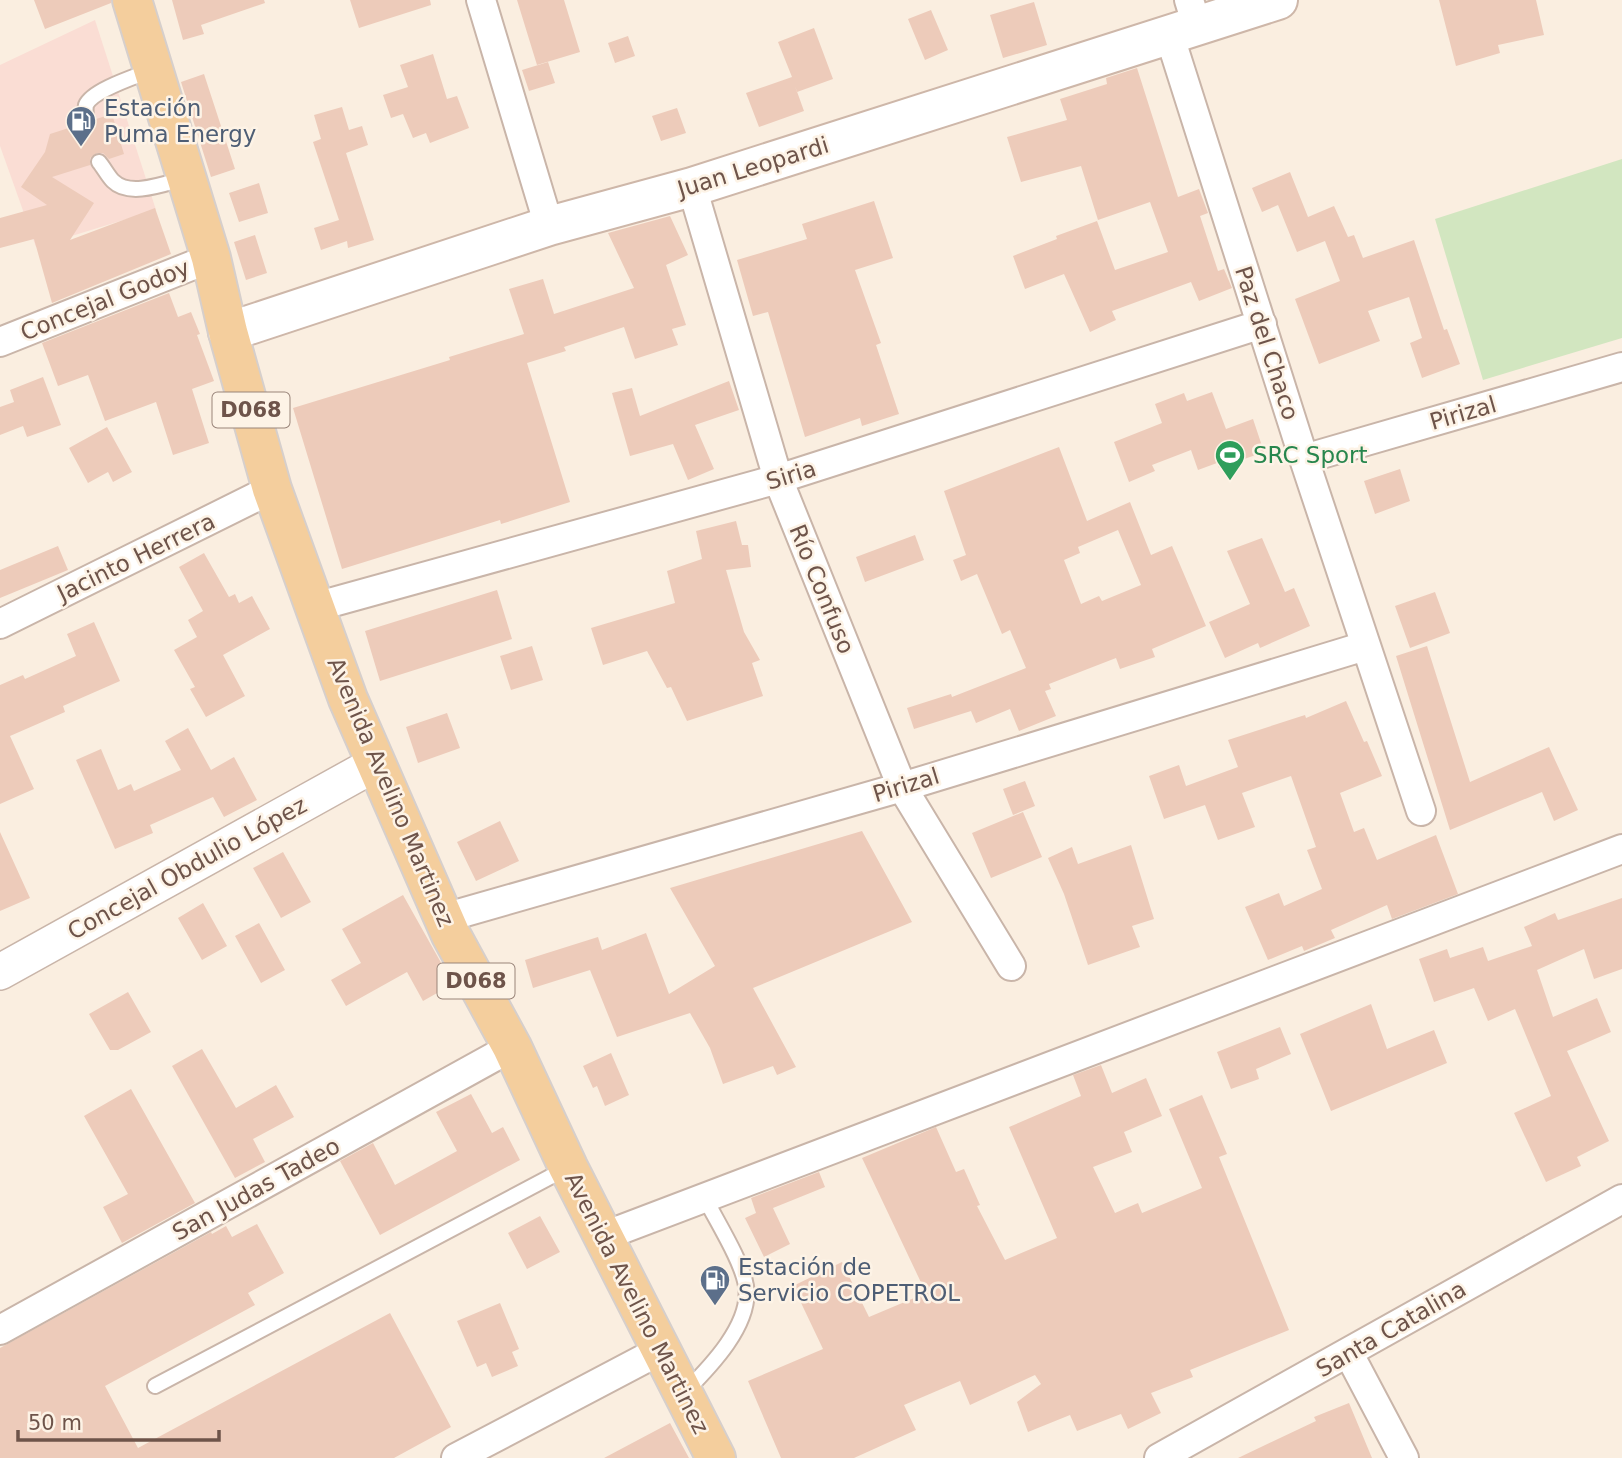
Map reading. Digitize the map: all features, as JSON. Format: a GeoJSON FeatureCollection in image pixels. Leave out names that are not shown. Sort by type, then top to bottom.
{"type":"FeatureCollection","features":[{"type":"Feature","properties":{"kind":"main road","name":"D068"},"geometry":{"type":"LineString","coordinates":[[132,0],[211,258],[228,332]]}},
{"type":"Feature","properties":{"kind":"main road","name":"Juan Leopardi"},"geometry":{"type":"LineString","coordinates":[[228,332],[549,226],[692,187],[1185,20],[1278,0]]}},
{"type":"Feature","properties":{"kind":"main road","name":"Avenida Avelino Martinez"},"geometry":{"type":"LineString","coordinates":[[228,332],[272,489],[348,699],[375,764],[444,918],[512,1048],[568,1167],[716,1458]]}},
{"type":"Feature","properties":{"kind":"street"},"geometry":{"type":"LineString","coordinates":[[481,0],[549,226]]}},
{"type":"Feature","properties":{"kind":"street","name":"Paz del Chaco"},"geometry":{"type":"LineString","coordinates":[[1185,20],[1262,324],[1421,811]]}},
{"type":"Feature","properties":{"kind":"street","name":"Río Confuso"},"geometry":{"type":"LineString","coordinates":[[692,187],[778,479],[902,787],[1011,966]]}},
{"type":"Feature","properties":{"kind":"street","name":"Concejal Godoy"},"geometry":{"type":"LineString","coordinates":[[0,342],[211,258]]}},
{"type":"Feature","properties":{"kind":"street","name":"Siria"},"geometry":{"type":"LineString","coordinates":[[316,607],[778,479],[1262,324]]}},
{"type":"Feature","properties":{"kind":"street","name":"Pirizal"},"geometry":{"type":"LineString","coordinates":[[1304,459],[1621,371]]}},
{"type":"Feature","properties":{"kind":"street","name":"Jacinto Herrera"},"geometry":{"type":"LineString","coordinates":[[0,624],[272,489]]}},
{"type":"Feature","properties":{"kind":"street","name":"Pirizal"},"geometry":{"type":"LineString","coordinates":[[444,918],[902,787],[1365,646]]}},
{"type":"Feature","properties":{"kind":"street","name":"Concejal Obdulio López"},"geometry":{"type":"LineString","coordinates":[[0,972],[375,764]]}},
{"type":"Feature","properties":{"kind":"street"},"geometry":{"type":"LineString","coordinates":[[604,1236],[1622,849]]}},
{"type":"Feature","properties":{"kind":"street","name":"San Judas Tadeo"},"geometry":{"type":"LineString","coordinates":[[0,1330],[512,1048]]}},
{"type":"Feature","properties":{"kind":"street","name":"Santa Catalina"},"geometry":{"type":"LineString","coordinates":[[1159,1458],[1622,1199]]}},
{"type":"Feature","properties":{"kind":"street"},"geometry":{"type":"LineString","coordinates":[[456,1458],[661,1350]]}},
{"type":"Feature","properties":{"kind":"street"},"geometry":{"type":"LineString","coordinates":[[1349,1354],[1404,1458]]}},
{"type":"Feature","properties":{"kind":"lane"},"geometry":{"type":"LineString","coordinates":[[87,122],[85,107],[90,98],[105,89],[153,70]]}},
{"type":"Feature","properties":{"kind":"lane"},"geometry":{"type":"LineString","coordinates":[[99,162],[114,183],[126,188],[140,188],[186,178]]}},
{"type":"Feature","properties":{"kind":"lane"},"geometry":{"type":"LineString","coordinates":[[155,1386],[568,1167]]}},
{"type":"Feature","properties":{"kind":"lane"},"geometry":{"type":"LineString","coordinates":[[683,1393],[720,1354],[733,1335],[746,1302],[742,1273],[705,1198]]}},
{"type":"Feature","properties":{"kind":"shaded area"},"geometry":{"type":"Polygon","coordinates":[[[95,20],[156,210],[36,247],[0,146],[0,65],[95,20]]]}},
{"type":"Feature","properties":{"kind":"green space"},"geometry":{"type":"Polygon","coordinates":[[[1622,159],[1622,338],[1483,380],[1435,219],[1622,159]]]}},
{"type":"Feature","properties":{"kind":"building"},"geometry":{"type":"Polygon","coordinates":[[[34,0],[111,0],[111,3],[45,29],[34,0]]]}},
{"type":"Feature","properties":{"kind":"building"},"geometry":{"type":"Polygon","coordinates":[[[172,0],[264,0],[265,3],[201,25],[204,34],[183,40],[172,0]]]}},
{"type":"Feature","properties":{"kind":"building"},"geometry":{"type":"Polygon","coordinates":[[[350,0],[430,0],[431,5],[359,28],[350,0]]]}},
{"type":"Feature","properties":{"kind":"building"},"geometry":{"type":"Polygon","coordinates":[[[517,0],[564,0],[580,52],[537,65],[517,0]]]}},
{"type":"Feature","properties":{"kind":"building"},"geometry":{"type":"Polygon","coordinates":[[[1439,0],[1536,0],[1544,35],[1498,45],[1500,53],[1456,66],[1439,0]]]}},
{"type":"Feature","properties":{"kind":"building"},"geometry":{"type":"Polygon","coordinates":[[[1034,2],[1047,45],[1003,58],[990,15],[1034,2]]]}},
{"type":"Feature","properties":{"kind":"building"},"geometry":{"type":"Polygon","coordinates":[[[931,10],[948,50],[925,60],[908,19],[931,10]]]}},
{"type":"Feature","properties":{"kind":"building"},"geometry":{"type":"Polygon","coordinates":[[[814,28],[833,79],[797,92],[804,111],[759,127],[746,93],[792,77],[778,42],[814,28]]]}},
{"type":"Feature","properties":{"kind":"building"},"geometry":{"type":"Polygon","coordinates":[[[628,36],[635,56],[615,63],[608,43],[628,36]]]}},
{"type":"Feature","properties":{"kind":"building"},"geometry":{"type":"Polygon","coordinates":[[[433,54],[447,99],[457,96],[469,128],[430,143],[426,133],[413,138],[403,114],[391,118],[383,95],[408,87],[400,65],[433,54]]]}},
{"type":"Feature","properties":{"kind":"building"},"geometry":{"type":"Polygon","coordinates":[[[548,62],[555,83],[529,91],[522,70],[548,62]]]}},
{"type":"Feature","properties":{"kind":"building"},"geometry":{"type":"Polygon","coordinates":[[[1137,68],[1178,197],[1199,189],[1208,213],[1200,216],[1218,271],[1224,269],[1232,288],[1199,301],[1191,282],[1112,311],[1116,320],[1090,332],[1064,274],[1025,289],[1013,256],[1097,221],[1115,270],[1168,252],[1150,202],[1098,220],[1081,166],[1021,182],[1007,137],[1067,120],[1060,99],[1107,84],[1106,78],[1137,68]]]}},
{"type":"Feature","properties":{"kind":"building"},"geometry":{"type":"Polygon","coordinates":[[[204,74],[235,169],[211,177],[181,82],[204,74]]]}},
{"type":"Feature","properties":{"kind":"building"},"geometry":{"type":"Polygon","coordinates":[[[342,107],[349,130],[362,126],[368,145],[346,153],[374,240],[348,248],[347,241],[321,250],[314,228],[339,220],[313,142],[321,139],[314,115],[342,107]]]}},
{"type":"Feature","properties":{"kind":"building"},"geometry":{"type":"Polygon","coordinates":[[[677,108],[686,133],[661,141],[652,116],[677,108]]]}},
{"type":"Feature","properties":{"kind":"building"},"geometry":{"type":"Polygon","coordinates":[[[112,114],[124,154],[109,159],[103,153],[97,153],[90,158],[90,165],[52,177],[94,203],[70,240],[155,208],[171,254],[52,303],[34,239],[0,248],[0,218],[47,205],[21,187],[45,152],[50,134],[78,125],[83,131],[89,131],[96,126],[96,119],[112,114]]]}},
{"type":"Feature","properties":{"kind":"building"},"geometry":{"type":"Polygon","coordinates":[[[1290,172],[1308,217],[1334,206],[1348,237],[1354,235],[1363,258],[1414,240],[1444,330],[1447,329],[1460,364],[1422,378],[1410,343],[1422,338],[1409,297],[1368,311],[1380,341],[1319,364],[1295,299],[1340,281],[1325,241],[1297,252],[1278,205],[1262,212],[1252,188],[1290,172]]]}},
{"type":"Feature","properties":{"kind":"building"},"geometry":{"type":"Polygon","coordinates":[[[259,183],[268,213],[239,222],[229,193],[259,183]]]}},
{"type":"Feature","properties":{"kind":"building"},"geometry":{"type":"Polygon","coordinates":[[[874,201],[893,258],[855,270],[881,343],[876,345],[899,414],[862,426],[860,418],[805,437],[768,312],[753,316],[737,260],[807,239],[802,224],[874,201]]]}},
{"type":"Feature","properties":{"kind":"building"},"geometry":{"type":"Polygon","coordinates":[[[670,216],[688,255],[666,265],[686,325],[672,329],[678,345],[635,359],[624,327],[564,347],[566,351],[527,363],[570,502],[501,524],[500,520],[342,569],[293,408],[450,360],[449,357],[524,334],[509,289],[543,279],[554,314],[634,288],[608,233],[670,216]]]}},
{"type":"Feature","properties":{"kind":"building"},"geometry":{"type":"Polygon","coordinates":[[[255,235],[267,273],[246,280],[234,242],[255,235]]]}},
{"type":"Feature","properties":{"kind":"building"},"geometry":{"type":"Polygon","coordinates":[[[169,293],[178,317],[191,312],[214,381],[192,389],[209,443],[173,455],[156,402],[105,421],[88,375],[58,386],[42,343],[169,293]]]}},
{"type":"Feature","properties":{"kind":"building"},"geometry":{"type":"Polygon","coordinates":[[[43,377],[61,425],[27,437],[23,426],[0,435],[0,407],[14,402],[10,390],[43,377]]]}},
{"type":"Feature","properties":{"kind":"building"},"geometry":{"type":"Polygon","coordinates":[[[729,381],[739,410],[695,425],[714,469],[688,480],[673,444],[630,456],[612,393],[632,388],[640,416],[729,381]]]}},
{"type":"Feature","properties":{"kind":"building"},"geometry":{"type":"Polygon","coordinates":[[[1212,392],[1226,429],[1253,419],[1264,452],[1219,468],[1217,463],[1198,470],[1191,450],[1152,465],[1155,471],[1129,482],[1114,442],[1162,423],[1155,404],[1184,393],[1187,401],[1212,392]]]}},
{"type":"Feature","properties":{"kind":"building"},"geometry":{"type":"Polygon","coordinates":[[[107,427],[132,472],[113,482],[108,472],[88,483],[69,448],[107,427]]]}},
{"type":"Feature","properties":{"kind":"building"},"geometry":{"type":"Polygon","coordinates":[[[1059,447],[1087,521],[1130,502],[1151,555],[1172,546],[1206,626],[1152,649],[1155,657],[1120,669],[1116,658],[1049,684],[1051,689],[1045,691],[1056,716],[1019,731],[1010,709],[976,723],[971,711],[914,729],[907,708],[951,694],[952,697],[1026,668],[1010,630],[1002,634],[977,574],[961,581],[953,560],[966,555],[944,491],[1059,447]],[[1118,530],[1078,547],[1080,553],[1064,560],[1081,604],[1099,596],[1102,601],[1141,585],[1118,530]]]}},
{"type":"Feature","properties":{"kind":"building"},"geometry":{"type":"Polygon","coordinates":[[[1400,469],[1410,501],[1375,514],[1364,481],[1400,469]]]}},
{"type":"Feature","properties":{"kind":"building"},"geometry":{"type":"Polygon","coordinates":[[[736,521],[742,545],[748,545],[751,567],[726,570],[744,632],[760,660],[752,663],[763,696],[687,721],[671,687],[667,688],[647,651],[603,665],[591,628],[675,603],[667,571],[702,559],[696,531],[736,521]]]}},
{"type":"Feature","properties":{"kind":"building"},"geometry":{"type":"Polygon","coordinates":[[[915,535],[924,560],[865,582],[856,557],[915,535]]]}},
{"type":"Feature","properties":{"kind":"building"},"geometry":{"type":"Polygon","coordinates":[[[1262,538],[1285,592],[1294,588],[1310,626],[1260,648],[1258,643],[1225,658],[1209,622],[1250,604],[1227,551],[1262,538]]]}},
{"type":"Feature","properties":{"kind":"building"},"geometry":{"type":"Polygon","coordinates":[[[58,546],[68,570],[0,598],[0,570],[58,546]]]}},
{"type":"Feature","properties":{"kind":"building"},"geometry":{"type":"Polygon","coordinates":[[[204,553],[229,597],[235,594],[239,603],[252,596],[270,629],[223,655],[245,696],[206,717],[190,689],[195,687],[174,650],[197,637],[188,620],[203,611],[179,567],[204,553]]]}},
{"type":"Feature","properties":{"kind":"building"},"geometry":{"type":"Polygon","coordinates":[[[497,590],[512,639],[380,681],[365,631],[497,590]]]}},
{"type":"Feature","properties":{"kind":"building"},"geometry":{"type":"Polygon","coordinates":[[[1435,592],[1450,633],[1410,648],[1395,606],[1435,592]]]}},
{"type":"Feature","properties":{"kind":"building"},"geometry":{"type":"Polygon","coordinates":[[[94,622],[120,681],[63,706],[65,712],[10,736],[34,789],[0,804],[0,685],[23,675],[25,679],[76,656],[67,634],[94,622]]]}},
{"type":"Feature","properties":{"kind":"building"},"geometry":{"type":"Polygon","coordinates":[[[532,646],[543,680],[511,690],[500,656],[532,646]]]}},
{"type":"Feature","properties":{"kind":"building"},"geometry":{"type":"Polygon","coordinates":[[[1427,646],[1470,782],[1549,747],[1578,810],[1554,821],[1542,792],[1450,830],[1396,656],[1427,646]]]}},
{"type":"Feature","properties":{"kind":"building"},"geometry":{"type":"Polygon","coordinates":[[[1346,701],[1382,776],[1340,793],[1354,832],[1364,828],[1377,860],[1436,835],[1458,894],[1392,919],[1387,905],[1331,930],[1335,938],[1304,951],[1302,946],[1268,960],[1245,907],[1279,893],[1284,906],[1322,889],[1307,850],[1316,847],[1291,776],[1242,793],[1255,827],[1218,840],[1205,805],[1164,819],[1149,776],[1179,765],[1186,786],[1238,767],[1228,740],[1305,715],[1306,718],[1346,701]]]}},
{"type":"Feature","properties":{"kind":"building"},"geometry":{"type":"Polygon","coordinates":[[[447,713],[460,748],[418,763],[406,727],[447,713]]]}},
{"type":"Feature","properties":{"kind":"building"},"geometry":{"type":"Polygon","coordinates":[[[188,728],[211,770],[234,757],[257,800],[224,817],[213,797],[150,825],[153,833],[115,849],[76,760],[101,749],[118,790],[131,784],[134,791],[181,770],[165,741],[188,728]]]}},
{"type":"Feature","properties":{"kind":"building"},"geometry":{"type":"Polygon","coordinates":[[[1025,781],[1035,806],[1013,815],[1003,789],[1025,781]]]}},
{"type":"Feature","properties":{"kind":"building"},"geometry":{"type":"Polygon","coordinates":[[[1023,812],[1042,857],[991,878],[972,833],[1023,812]]]}},
{"type":"Feature","properties":{"kind":"building"},"geometry":{"type":"Polygon","coordinates":[[[500,821],[519,861],[476,881],[457,842],[500,821]]]}},
{"type":"Feature","properties":{"kind":"building"},"geometry":{"type":"Polygon","coordinates":[[[862,831],[912,922],[753,988],[796,1067],[777,1075],[773,1066],[723,1084],[710,1048],[690,1013],[617,1037],[590,970],[533,988],[525,960],[598,937],[602,950],[646,933],[669,994],[715,966],[670,888],[862,831]]]}},
{"type":"Feature","properties":{"kind":"building"},"geometry":{"type":"Polygon","coordinates":[[[0,832],[30,898],[0,911],[0,832]]]}},
{"type":"Feature","properties":{"kind":"building"},"geometry":{"type":"Polygon","coordinates":[[[1131,845],[1154,919],[1132,926],[1140,947],[1088,965],[1064,894],[1048,858],[1072,847],[1078,864],[1131,845]]]}},
{"type":"Feature","properties":{"kind":"building"},"geometry":{"type":"Polygon","coordinates":[[[283,852],[311,902],[281,918],[253,868],[283,852]]]}},
{"type":"Feature","properties":{"kind":"building"},"geometry":{"type":"Polygon","coordinates":[[[403,895],[453,984],[423,1001],[407,972],[346,1006],[331,980],[361,963],[342,929],[403,895]]]}},
{"type":"Feature","properties":{"kind":"building"},"geometry":{"type":"Polygon","coordinates":[[[1622,898],[1622,969],[1594,979],[1584,949],[1537,970],[1553,1017],[1597,998],[1611,1032],[1567,1051],[1609,1141],[1577,1157],[1581,1166],[1546,1182],[1514,1113],[1551,1096],[1515,1009],[1488,1021],[1474,988],[1434,1002],[1419,959],[1447,949],[1450,958],[1483,947],[1488,961],[1532,946],[1524,927],[1555,913],[1558,920],[1622,898]]]}},
{"type":"Feature","properties":{"kind":"building"},"geometry":{"type":"Polygon","coordinates":[[[203,903],[227,946],[202,960],[178,918],[203,903]]]}},
{"type":"Feature","properties":{"kind":"building"},"geometry":{"type":"Polygon","coordinates":[[[259,923],[285,970],[261,983],[235,936],[259,923]]]}},
{"type":"Feature","properties":{"kind":"building"},"geometry":{"type":"Polygon","coordinates":[[[128,992],[151,1032],[118,1050],[110,1050],[89,1014],[128,992]]]}},
{"type":"Feature","properties":{"kind":"building"},"geometry":{"type":"Polygon","coordinates":[[[1371,1004],[1387,1049],[1434,1030],[1447,1063],[1331,1111],[1300,1034],[1371,1004]]]}},
{"type":"Feature","properties":{"kind":"building"},"geometry":{"type":"Polygon","coordinates":[[[1280,1027],[1291,1054],[1256,1069],[1259,1079],[1231,1089],[1217,1052],[1280,1027]]]}},
{"type":"Feature","properties":{"kind":"building"},"geometry":{"type":"Polygon","coordinates":[[[202,1049],[236,1108],[276,1085],[294,1117],[253,1139],[265,1162],[235,1178],[172,1066],[202,1049]]]}},
{"type":"Feature","properties":{"kind":"building"},"geometry":{"type":"Polygon","coordinates":[[[611,1053],[629,1095],[605,1106],[597,1086],[593,1088],[583,1066],[611,1053]]]}},
{"type":"Feature","properties":{"kind":"building"},"geometry":{"type":"Polygon","coordinates":[[[1101,1065],[1112,1093],[1146,1078],[1162,1116],[1124,1132],[1132,1152],[1093,1167],[1115,1213],[1138,1203],[1142,1213],[1202,1188],[1169,1109],[1202,1095],[1227,1154],[1219,1157],[1289,1330],[1190,1370],[1193,1377],[1151,1393],[1161,1413],[1128,1429],[1121,1414],[1077,1431],[1070,1415],[1028,1432],[1017,1402],[1041,1384],[1035,1375],[970,1405],[960,1381],[904,1405],[916,1430],[854,1458],[781,1458],[748,1381],[823,1349],[793,1286],[842,1262],[869,1317],[926,1293],[862,1158],[936,1127],[956,1172],[964,1169],[980,1205],[977,1206],[1005,1260],[1057,1238],[1009,1127],[1081,1096],[1073,1075],[1101,1065]]]}},
{"type":"Feature","properties":{"kind":"building"},"geometry":{"type":"Polygon","coordinates":[[[131,1089],[195,1203],[122,1243],[103,1207],[128,1194],[84,1116],[131,1089]]]}},
{"type":"Feature","properties":{"kind":"building"},"geometry":{"type":"Polygon","coordinates":[[[471,1094],[492,1133],[503,1127],[520,1160],[380,1235],[340,1161],[373,1143],[395,1185],[457,1151],[436,1112],[471,1094]]]}},
{"type":"Feature","properties":{"kind":"building"},"geometry":{"type":"Polygon","coordinates":[[[819,1172],[825,1187],[773,1208],[790,1244],[764,1257],[745,1218],[756,1213],[751,1198],[819,1172]]]}},
{"type":"Feature","properties":{"kind":"building"},"geometry":{"type":"Polygon","coordinates":[[[540,1216],[560,1252],[527,1269],[508,1233],[540,1216]]]}},
{"type":"Feature","properties":{"kind":"building"},"geometry":{"type":"Polygon","coordinates":[[[257,1224],[284,1273],[248,1293],[255,1305],[105,1386],[138,1448],[390,1313],[451,1427],[394,1458],[0,1458],[0,1348],[211,1232],[212,1234],[226,1226],[232,1237],[257,1224]]]}},
{"type":"Feature","properties":{"kind":"building"},"geometry":{"type":"Polygon","coordinates":[[[500,1303],[519,1349],[512,1352],[518,1366],[492,1377],[486,1363],[477,1367],[457,1321],[500,1303]]]}},
{"type":"Feature","properties":{"kind":"building"},"geometry":{"type":"Polygon","coordinates":[[[1349,1403],[1372,1458],[1238,1458],[1316,1421],[1314,1417],[1349,1403]]]}},
{"type":"Feature","properties":{"kind":"building"},"geometry":{"type":"Polygon","coordinates":[[[670,1423],[689,1458],[604,1458],[670,1423]]]}},
{"type":"Feature","properties":{"kind":"place","name":"Estación Puma Energy"},"geometry":{"type":"Point","coordinates":[81,148]}},
{"type":"Feature","properties":{"kind":"place","name":"SRC Sport"},"geometry":{"type":"Point","coordinates":[1230,482]}},
{"type":"Feature","properties":{"kind":"place","name":"Estación de Servicio COPETROL"},"geometry":{"type":"Point","coordinates":[715,1307]}}]}
